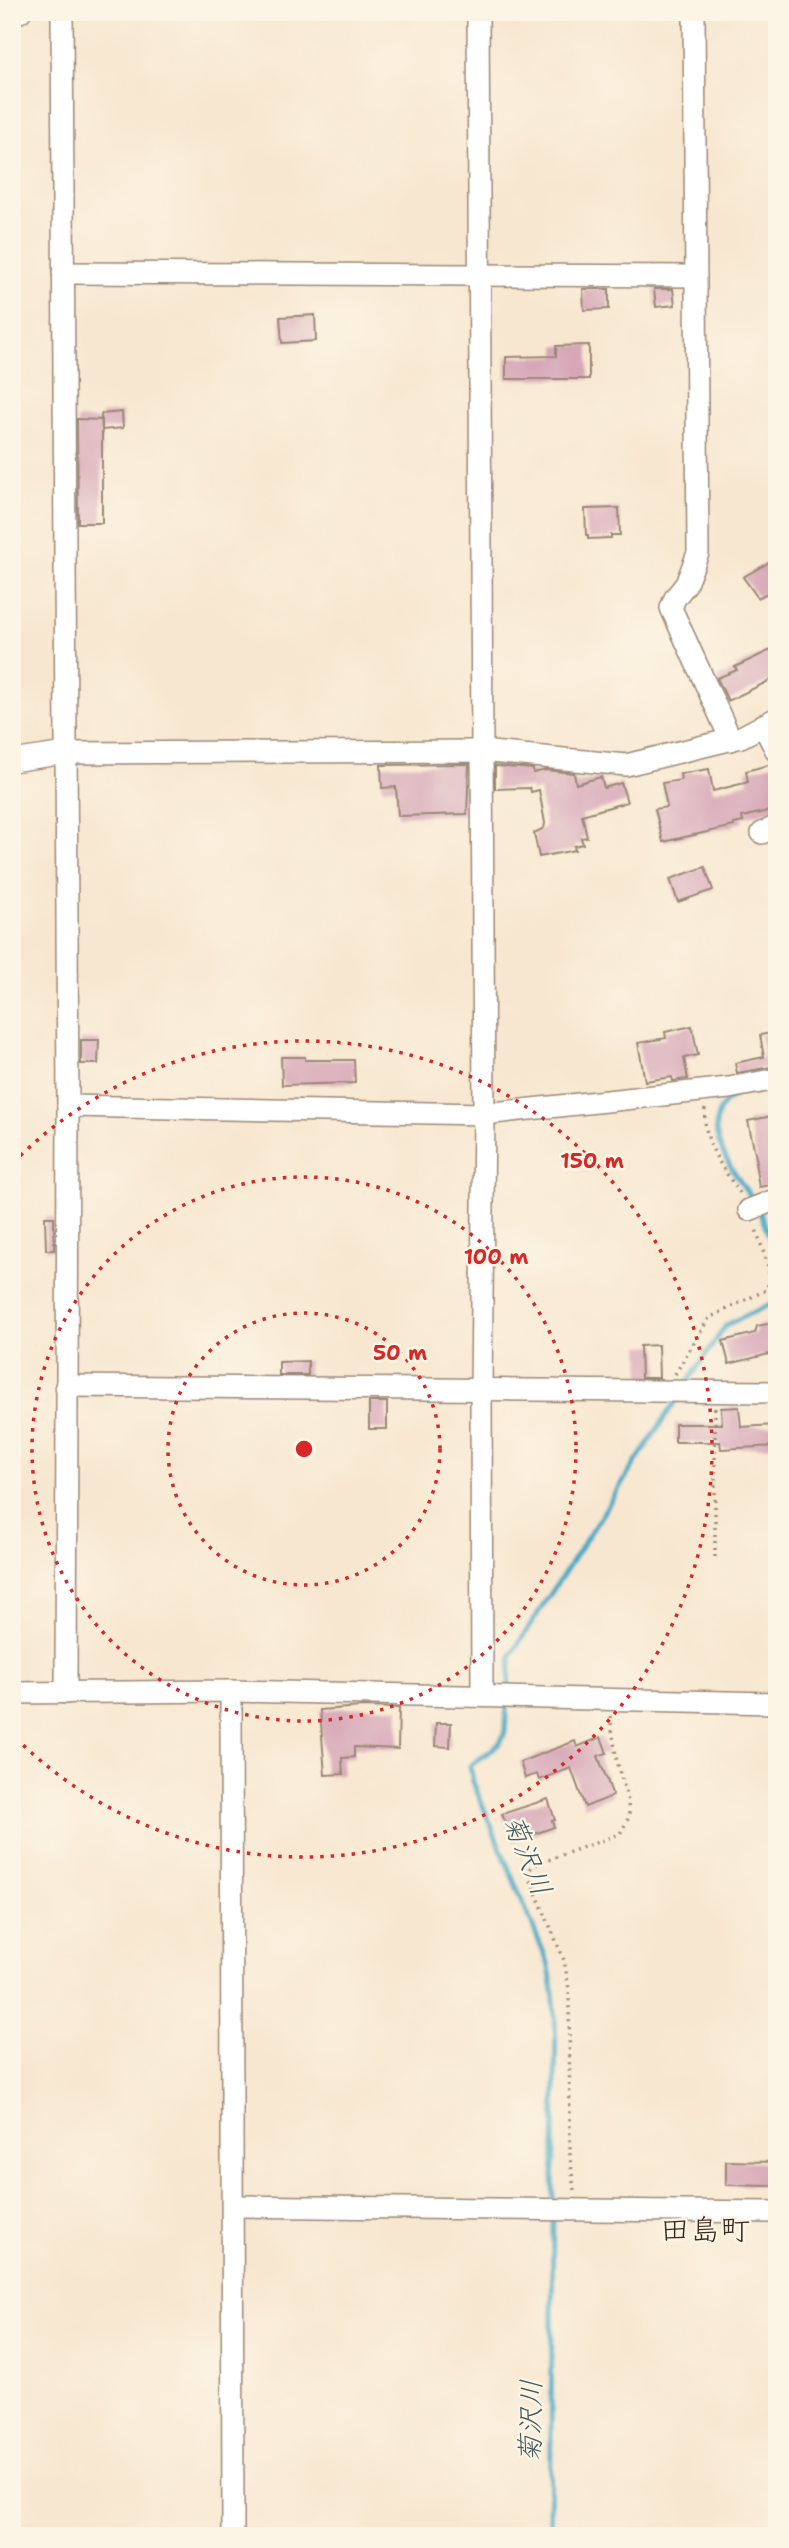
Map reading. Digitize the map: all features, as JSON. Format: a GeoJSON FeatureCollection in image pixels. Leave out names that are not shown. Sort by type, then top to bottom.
{"type":"FeatureCollection","features":[{"type":"Feature","properties":{"kind":"street"},"geometry":{"type":"LineString","coordinates":[[12,13],[20,12]]}},
{"type":"Feature","properties":{"kind":"street"},"geometry":{"type":"LineString","coordinates":[[62,12],[68,1106],[65,1693]]}},
{"type":"Feature","properties":{"kind":"street"},"geometry":{"type":"LineString","coordinates":[[478,12],[484,1114],[482,1695]]}},
{"type":"Feature","properties":{"kind":"street"},"geometry":{"type":"LineString","coordinates":[[694,12],[698,553],[686,584],[675,597],[671,608],[731,740]]}},
{"type":"Feature","properties":{"kind":"street"},"geometry":{"type":"LineString","coordinates":[[63,273],[694,276]]}},
{"type":"Feature","properties":{"kind":"street"},"geometry":{"type":"LineString","coordinates":[[12,761],[66,753],[480,751],[626,765],[731,740],[770,721],[777,752]]}},
{"type":"Feature","properties":{"kind":"street"},"geometry":{"type":"LineString","coordinates":[[68,1106],[484,1114],[708,1090],[777,1079]]}},
{"type":"Feature","properties":{"kind":"street"},"geometry":{"type":"LineString","coordinates":[[749,1210],[777,1199]]}},
{"type":"Feature","properties":{"kind":"street"},"geometry":{"type":"LineString","coordinates":[[66,1386],[777,1392]]}},
{"type":"Feature","properties":{"kind":"street"},"geometry":{"type":"LineString","coordinates":[[230,1691],[233,2536]]}},
{"type":"Feature","properties":{"kind":"street"},"geometry":{"type":"LineString","coordinates":[[12,1693],[230,1691],[777,1703]]}},
{"type":"Feature","properties":{"kind":"street"},"geometry":{"type":"LineString","coordinates":[[233,2206],[777,2211]]}},
{"type":"Feature","properties":{"kind":"path"},"geometry":{"type":"LineString","coordinates":[[665,1391],[709,1318],[759,1294],[765,1290],[770,1280],[764,1250],[749,1210],[710,1144],[705,1114],[708,1090]]}},
{"type":"Feature","properties":{"kind":"path"},"geometry":{"type":"LineString","coordinates":[[715,1393],[715,1557]]}},
{"type":"Feature","properties":{"kind":"path"},"geometry":{"type":"LineString","coordinates":[[577,2210],[570,2155],[569,1989],[564,1960],[529,1876],[534,1865],[620,1834],[627,1824],[628,1801],[617,1762],[608,1700]]}},
{"type":"Feature","properties":{"kind":"building"},"geometry":{"type":"Polygon","coordinates":[[[583,289],[609,289],[609,309],[584,310],[583,289]]]}},
{"type":"Feature","properties":{"kind":"building"},"geometry":{"type":"Polygon","coordinates":[[[654,289],[673,289],[675,305],[656,307],[654,289]]]}},
{"type":"Feature","properties":{"kind":"building"},"geometry":{"type":"Polygon","coordinates":[[[315,315],[316,341],[282,343],[280,317],[315,315]]]}},
{"type":"Feature","properties":{"kind":"building"},"geometry":{"type":"Polygon","coordinates":[[[589,345],[589,379],[506,379],[506,357],[556,356],[556,346],[589,345]]]}},
{"type":"Feature","properties":{"kind":"building"},"geometry":{"type":"Polygon","coordinates":[[[122,412],[123,428],[102,430],[101,414],[122,412]]]}},
{"type":"Feature","properties":{"kind":"building"},"geometry":{"type":"Polygon","coordinates":[[[77,419],[102,420],[102,523],[78,523],[77,419]]]}},
{"type":"Feature","properties":{"kind":"building"},"geometry":{"type":"Polygon","coordinates":[[[619,508],[620,535],[588,539],[585,509],[619,508]]]}},
{"type":"Feature","properties":{"kind":"building"},"geometry":{"type":"Polygon","coordinates":[[[777,558],[777,588],[758,598],[743,577],[777,558]]]}},
{"type":"Feature","properties":{"kind":"building"},"geometry":{"type":"Polygon","coordinates":[[[777,647],[777,677],[728,701],[717,678],[777,647]]]}},
{"type":"Feature","properties":{"kind":"building"},"geometry":{"type":"Polygon","coordinates":[[[469,764],[467,814],[398,816],[396,787],[382,788],[381,765],[469,764]]]}},
{"type":"Feature","properties":{"kind":"building"},"geometry":{"type":"Polygon","coordinates":[[[772,764],[777,772],[777,809],[742,817],[743,822],[734,826],[663,842],[655,809],[667,807],[662,783],[681,780],[680,774],[709,769],[713,791],[748,782],[746,771],[772,764]]]}},
{"type":"Feature","properties":{"kind":"building"},"geometry":{"type":"Polygon","coordinates":[[[495,766],[533,769],[533,773],[546,770],[574,773],[576,784],[601,777],[604,788],[621,783],[627,802],[582,815],[587,837],[581,838],[583,844],[574,846],[575,850],[539,857],[534,833],[544,828],[545,823],[539,790],[531,792],[530,788],[495,789],[495,766]]]}},
{"type":"Feature","properties":{"kind":"building"},"geometry":{"type":"Polygon","coordinates":[[[705,867],[713,890],[678,902],[670,879],[705,867]]]}},
{"type":"Feature","properties":{"kind":"building"},"geometry":{"type":"Polygon","coordinates":[[[692,1026],[698,1055],[684,1058],[688,1079],[673,1081],[672,1077],[645,1081],[638,1043],[666,1038],[665,1032],[692,1026]]]}},
{"type":"Feature","properties":{"kind":"building"},"geometry":{"type":"Polygon","coordinates":[[[777,1032],[777,1066],[737,1073],[735,1063],[764,1057],[760,1035],[777,1032]]]}},
{"type":"Feature","properties":{"kind":"building"},"geometry":{"type":"Polygon","coordinates":[[[81,1040],[99,1040],[98,1064],[81,1064],[81,1040]]]}},
{"type":"Feature","properties":{"kind":"building"},"geometry":{"type":"Polygon","coordinates":[[[281,1057],[354,1060],[355,1083],[282,1085],[281,1057]]]}},
{"type":"Feature","properties":{"kind":"building"},"geometry":{"type":"Polygon","coordinates":[[[777,1115],[777,1145],[771,1146],[776,1184],[759,1187],[757,1162],[748,1121],[777,1115]]]}},
{"type":"Feature","properties":{"kind":"building"},"geometry":{"type":"Polygon","coordinates":[[[45,1217],[54,1217],[54,1250],[46,1250],[45,1217]]]}},
{"type":"Feature","properties":{"kind":"building"},"geometry":{"type":"Polygon","coordinates":[[[777,1322],[777,1352],[729,1364],[723,1341],[755,1333],[757,1326],[777,1322]]]}},
{"type":"Feature","properties":{"kind":"building"},"geometry":{"type":"Polygon","coordinates":[[[658,1345],[659,1378],[641,1378],[640,1346],[658,1345]]]}},
{"type":"Feature","properties":{"kind":"building"},"geometry":{"type":"Polygon","coordinates":[[[308,1361],[308,1375],[279,1375],[279,1362],[308,1361]]]}},
{"type":"Feature","properties":{"kind":"building"},"geometry":{"type":"Polygon","coordinates":[[[369,1402],[387,1402],[387,1429],[369,1429],[369,1402]]]}},
{"type":"Feature","properties":{"kind":"building"},"geometry":{"type":"Polygon","coordinates":[[[739,1407],[741,1427],[777,1425],[777,1446],[721,1449],[720,1442],[675,1442],[675,1424],[722,1424],[721,1408],[739,1407]]]}},
{"type":"Feature","properties":{"kind":"building"},"geometry":{"type":"Polygon","coordinates":[[[399,1708],[398,1749],[354,1747],[354,1757],[342,1758],[343,1774],[325,1775],[320,1710],[399,1708]]]}},
{"type":"Feature","properties":{"kind":"building"},"geometry":{"type":"Polygon","coordinates":[[[436,1723],[451,1723],[450,1747],[435,1746],[436,1723]]]}},
{"type":"Feature","properties":{"kind":"building"},"geometry":{"type":"Polygon","coordinates":[[[601,1737],[607,1753],[598,1756],[613,1796],[585,1807],[571,1768],[539,1780],[537,1774],[525,1778],[520,1762],[575,1741],[577,1747],[601,1737]]]}},
{"type":"Feature","properties":{"kind":"building"},"geometry":{"type":"Polygon","coordinates":[[[548,1799],[555,1820],[552,1821],[554,1827],[513,1842],[502,1814],[548,1799]]]}},
{"type":"Feature","properties":{"kind":"building"},"geometry":{"type":"Polygon","coordinates":[[[726,2161],[777,2162],[777,2186],[726,2185],[726,2161]]]}},
{"type":"Feature","properties":{"kind":"waterway","name":"菊沢川"},"geometry":{"type":"LineString","coordinates":[[733,1096],[721,1107],[716,1120],[717,1134],[728,1163],[754,1202]]}},
{"type":"Feature","properties":{"kind":"waterway","name":"菊沢川"},"geometry":{"type":"LineString","coordinates":[[759,1210],[777,1257]]}},
{"type":"Feature","properties":{"kind":"waterway","name":"菊沢川"},"geometry":{"type":"LineString","coordinates":[[685,1386],[726,1325],[777,1301]]}},
{"type":"Feature","properties":{"kind":"waterway","name":"菊沢川"},"geometry":{"type":"LineString","coordinates":[[508,1692],[511,1655],[678,1397]]}},
{"type":"Feature","properties":{"kind":"waterway","name":"菊沢川"},"geometry":{"type":"LineString","coordinates":[[507,1702],[505,1733],[499,1744],[470,1766],[473,1782],[548,1963],[551,1977],[556,2034],[553,2206]]}},
{"type":"Feature","properties":{"kind":"waterway","name":"菊沢川"},"geometry":{"type":"LineString","coordinates":[[550,2536],[553,2215]]}},
{"type":"Feature","properties":{"kind":"district","name":"田島町"},"geometry":{"type":"Point","coordinates":[705,2230]}}]}
